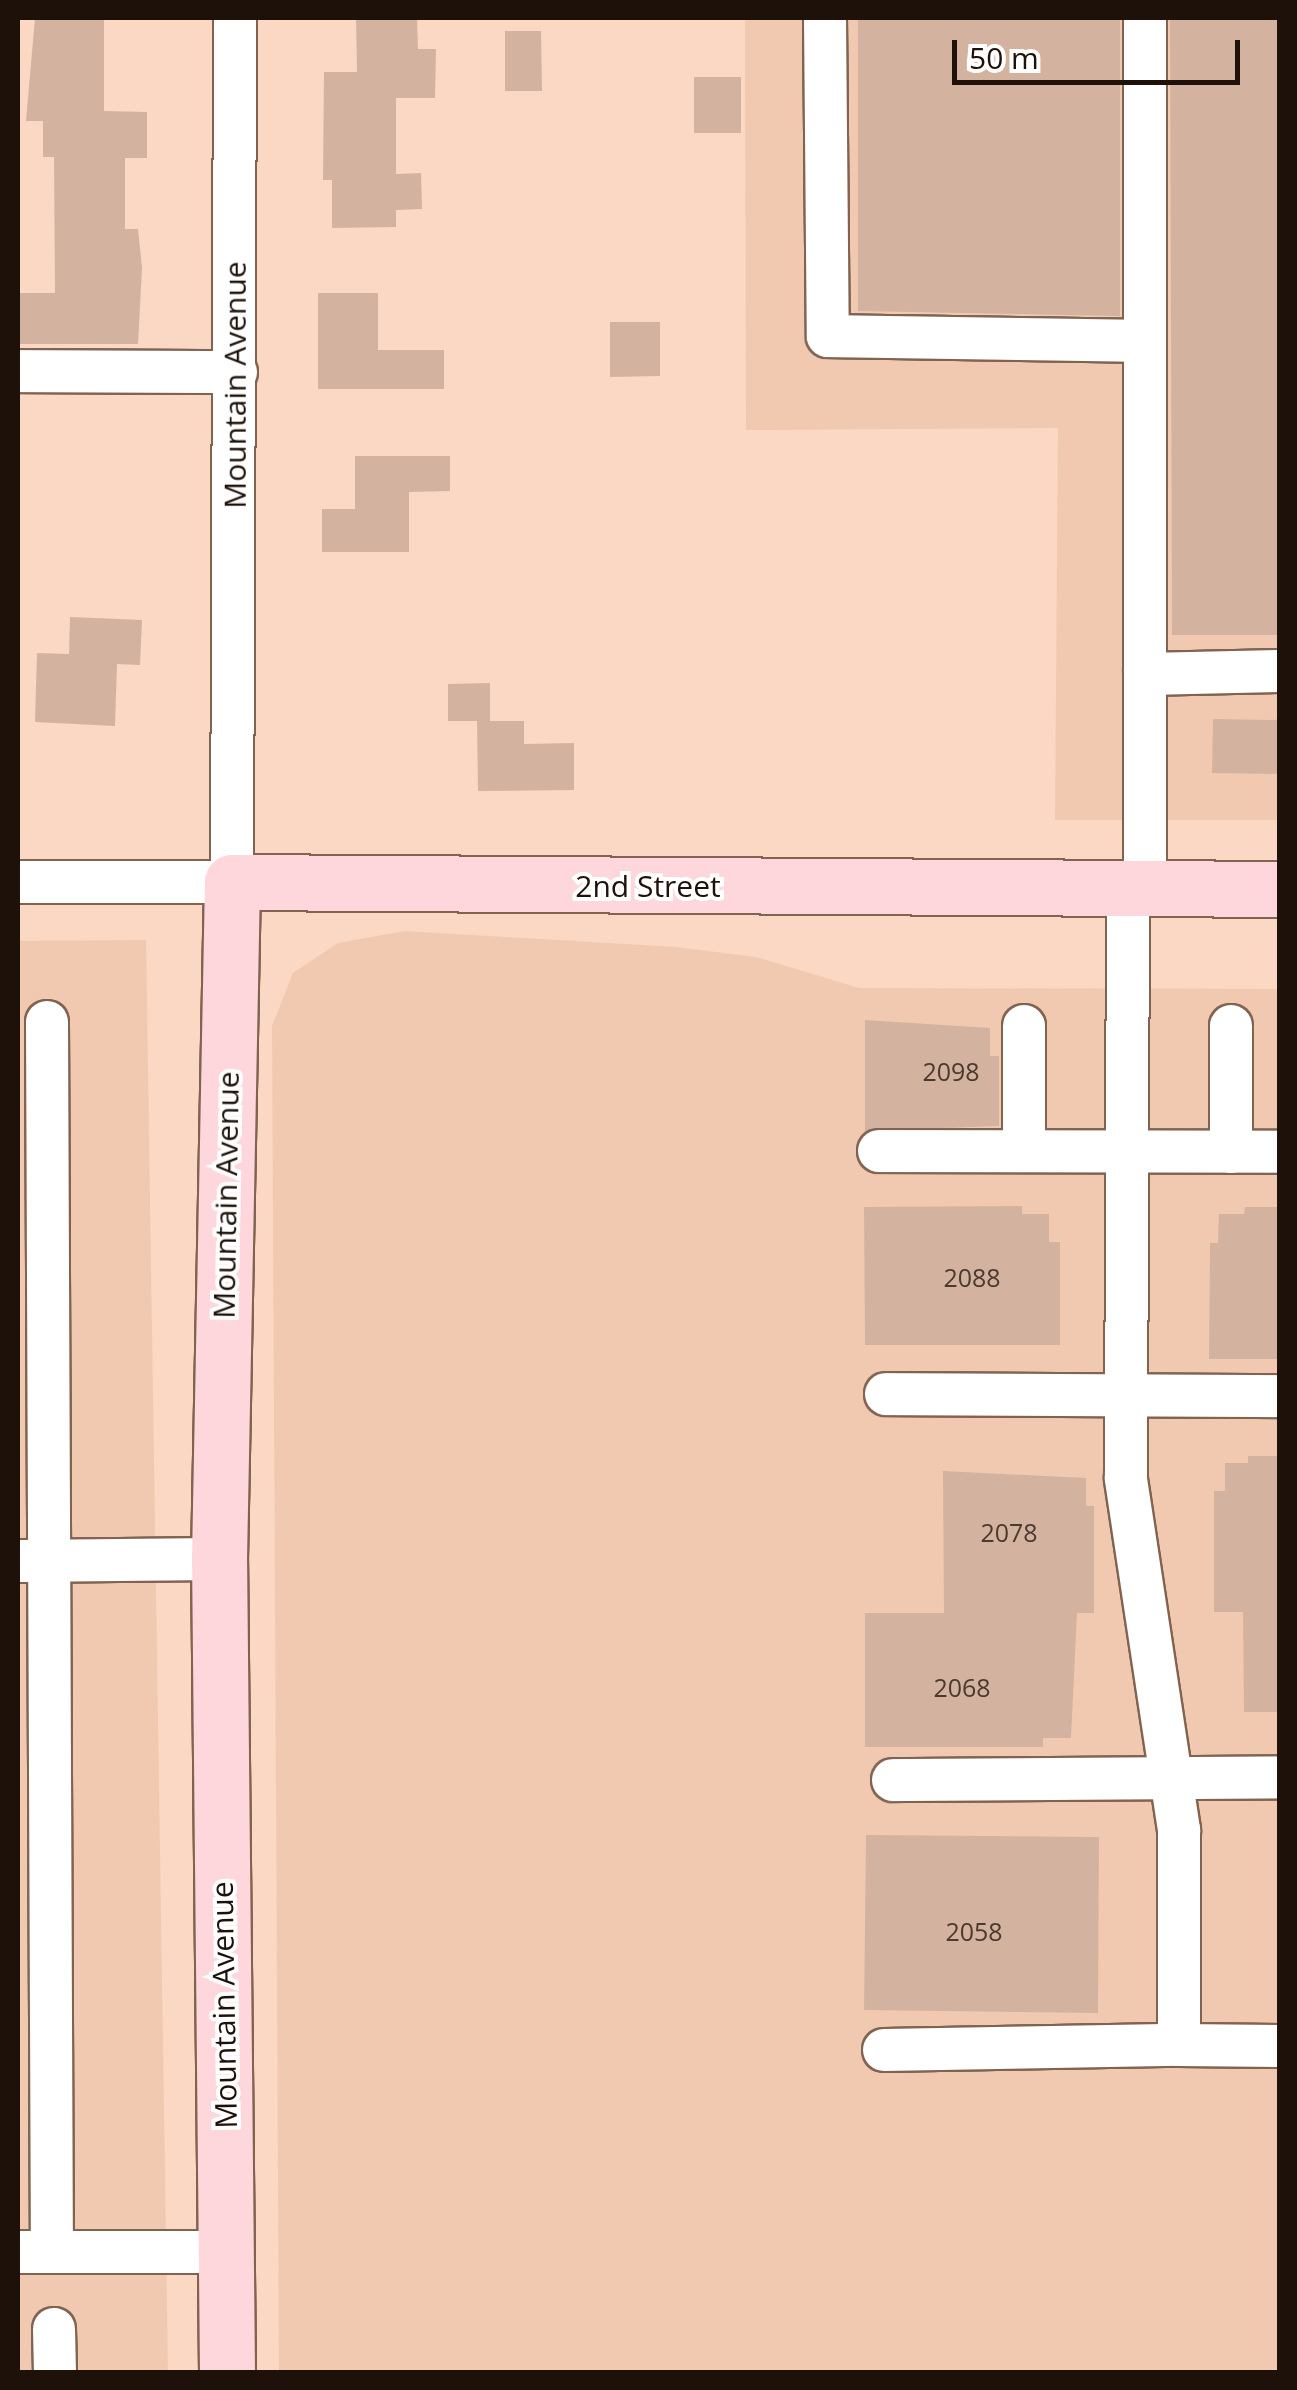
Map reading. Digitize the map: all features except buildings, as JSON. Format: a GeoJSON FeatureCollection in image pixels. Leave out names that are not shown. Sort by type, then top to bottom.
{"type":"FeatureCollection","features":[{"type":"Feature","properties":{"kind":"main road","name":"2nd Street"},"geometry":{"type":"LineString","coordinates":[[232,882],[1280,889]]}},
{"type":"Feature","properties":{"kind":"main road","name":"Mountain Avenue"},"geometry":{"type":"LineString","coordinates":[[227,2372],[219,1559],[232,882]]}},
{"type":"Feature","properties":{"kind":"street","name":"Mountain Avenue"},"geometry":{"type":"LineString","coordinates":[[232,882],[235,18]]}},
{"type":"Feature","properties":{"kind":"street"},"geometry":{"type":"LineString","coordinates":[[826,18],[828,336],[1146,341]]}},
{"type":"Feature","properties":{"kind":"street"},"geometry":{"type":"LineString","coordinates":[[1146,18],[1145,674],[1128,1152],[1124,1392],[1126,1478],[1180,1830],[1179,2045]]}},
{"type":"Feature","properties":{"kind":"street"},"geometry":{"type":"LineString","coordinates":[[18,371],[236,372]]}},
{"type":"Feature","properties":{"kind":"street"},"geometry":{"type":"LineString","coordinates":[[1145,674],[1280,671]]}},
{"type":"Feature","properties":{"kind":"street","name":"2nd Street"},"geometry":{"type":"LineString","coordinates":[[18,882],[232,882]]}},
{"type":"Feature","properties":{"kind":"street"},"geometry":{"type":"LineString","coordinates":[[47,1022],[32,1561],[34,2252],[227,2252]]}},
{"type":"Feature","properties":{"kind":"street"},"geometry":{"type":"LineString","coordinates":[[1024,1026],[1024,1151]]}},
{"type":"Feature","properties":{"kind":"street"},"geometry":{"type":"LineString","coordinates":[[1231,1026],[1232,1152]]}},
{"type":"Feature","properties":{"kind":"street"},"geometry":{"type":"LineString","coordinates":[[879,1151],[1280,1152]]}},
{"type":"Feature","properties":{"kind":"street"},"geometry":{"type":"LineString","coordinates":[[886,1394],[1124,1392],[1280,1396]]}},
{"type":"Feature","properties":{"kind":"street"},"geometry":{"type":"LineString","coordinates":[[32,1561],[219,1559]]}},
{"type":"Feature","properties":{"kind":"street"},"geometry":{"type":"LineString","coordinates":[[893,1780],[1280,1777]]}},
{"type":"Feature","properties":{"kind":"street"},"geometry":{"type":"LineString","coordinates":[[884,2050],[1280,2046]]}},
{"type":"Feature","properties":{"kind":"street"},"geometry":{"type":"LineString","coordinates":[[54,2329],[55,2372]]}},
{"type":"Feature","properties":{"kind":"shaded area"},"geometry":{"type":"Polygon","coordinates":[[[745,18],[1279,18],[1279,820],[1055,820],[1058,428],[746,430],[745,18]]]}},
{"type":"Feature","properties":{"kind":"shaded area"},"geometry":{"type":"Polygon","coordinates":[[[405,931],[676,947],[756,957],[859,988],[1279,989],[1279,2372],[279,2372],[272,1026],[293,973],[338,943],[405,931]]]}},
{"type":"Feature","properties":{"kind":"shaded area"},"geometry":{"type":"Polygon","coordinates":[[[146,940],[168,2372],[18,2372],[18,941],[146,940]]]}}]}
